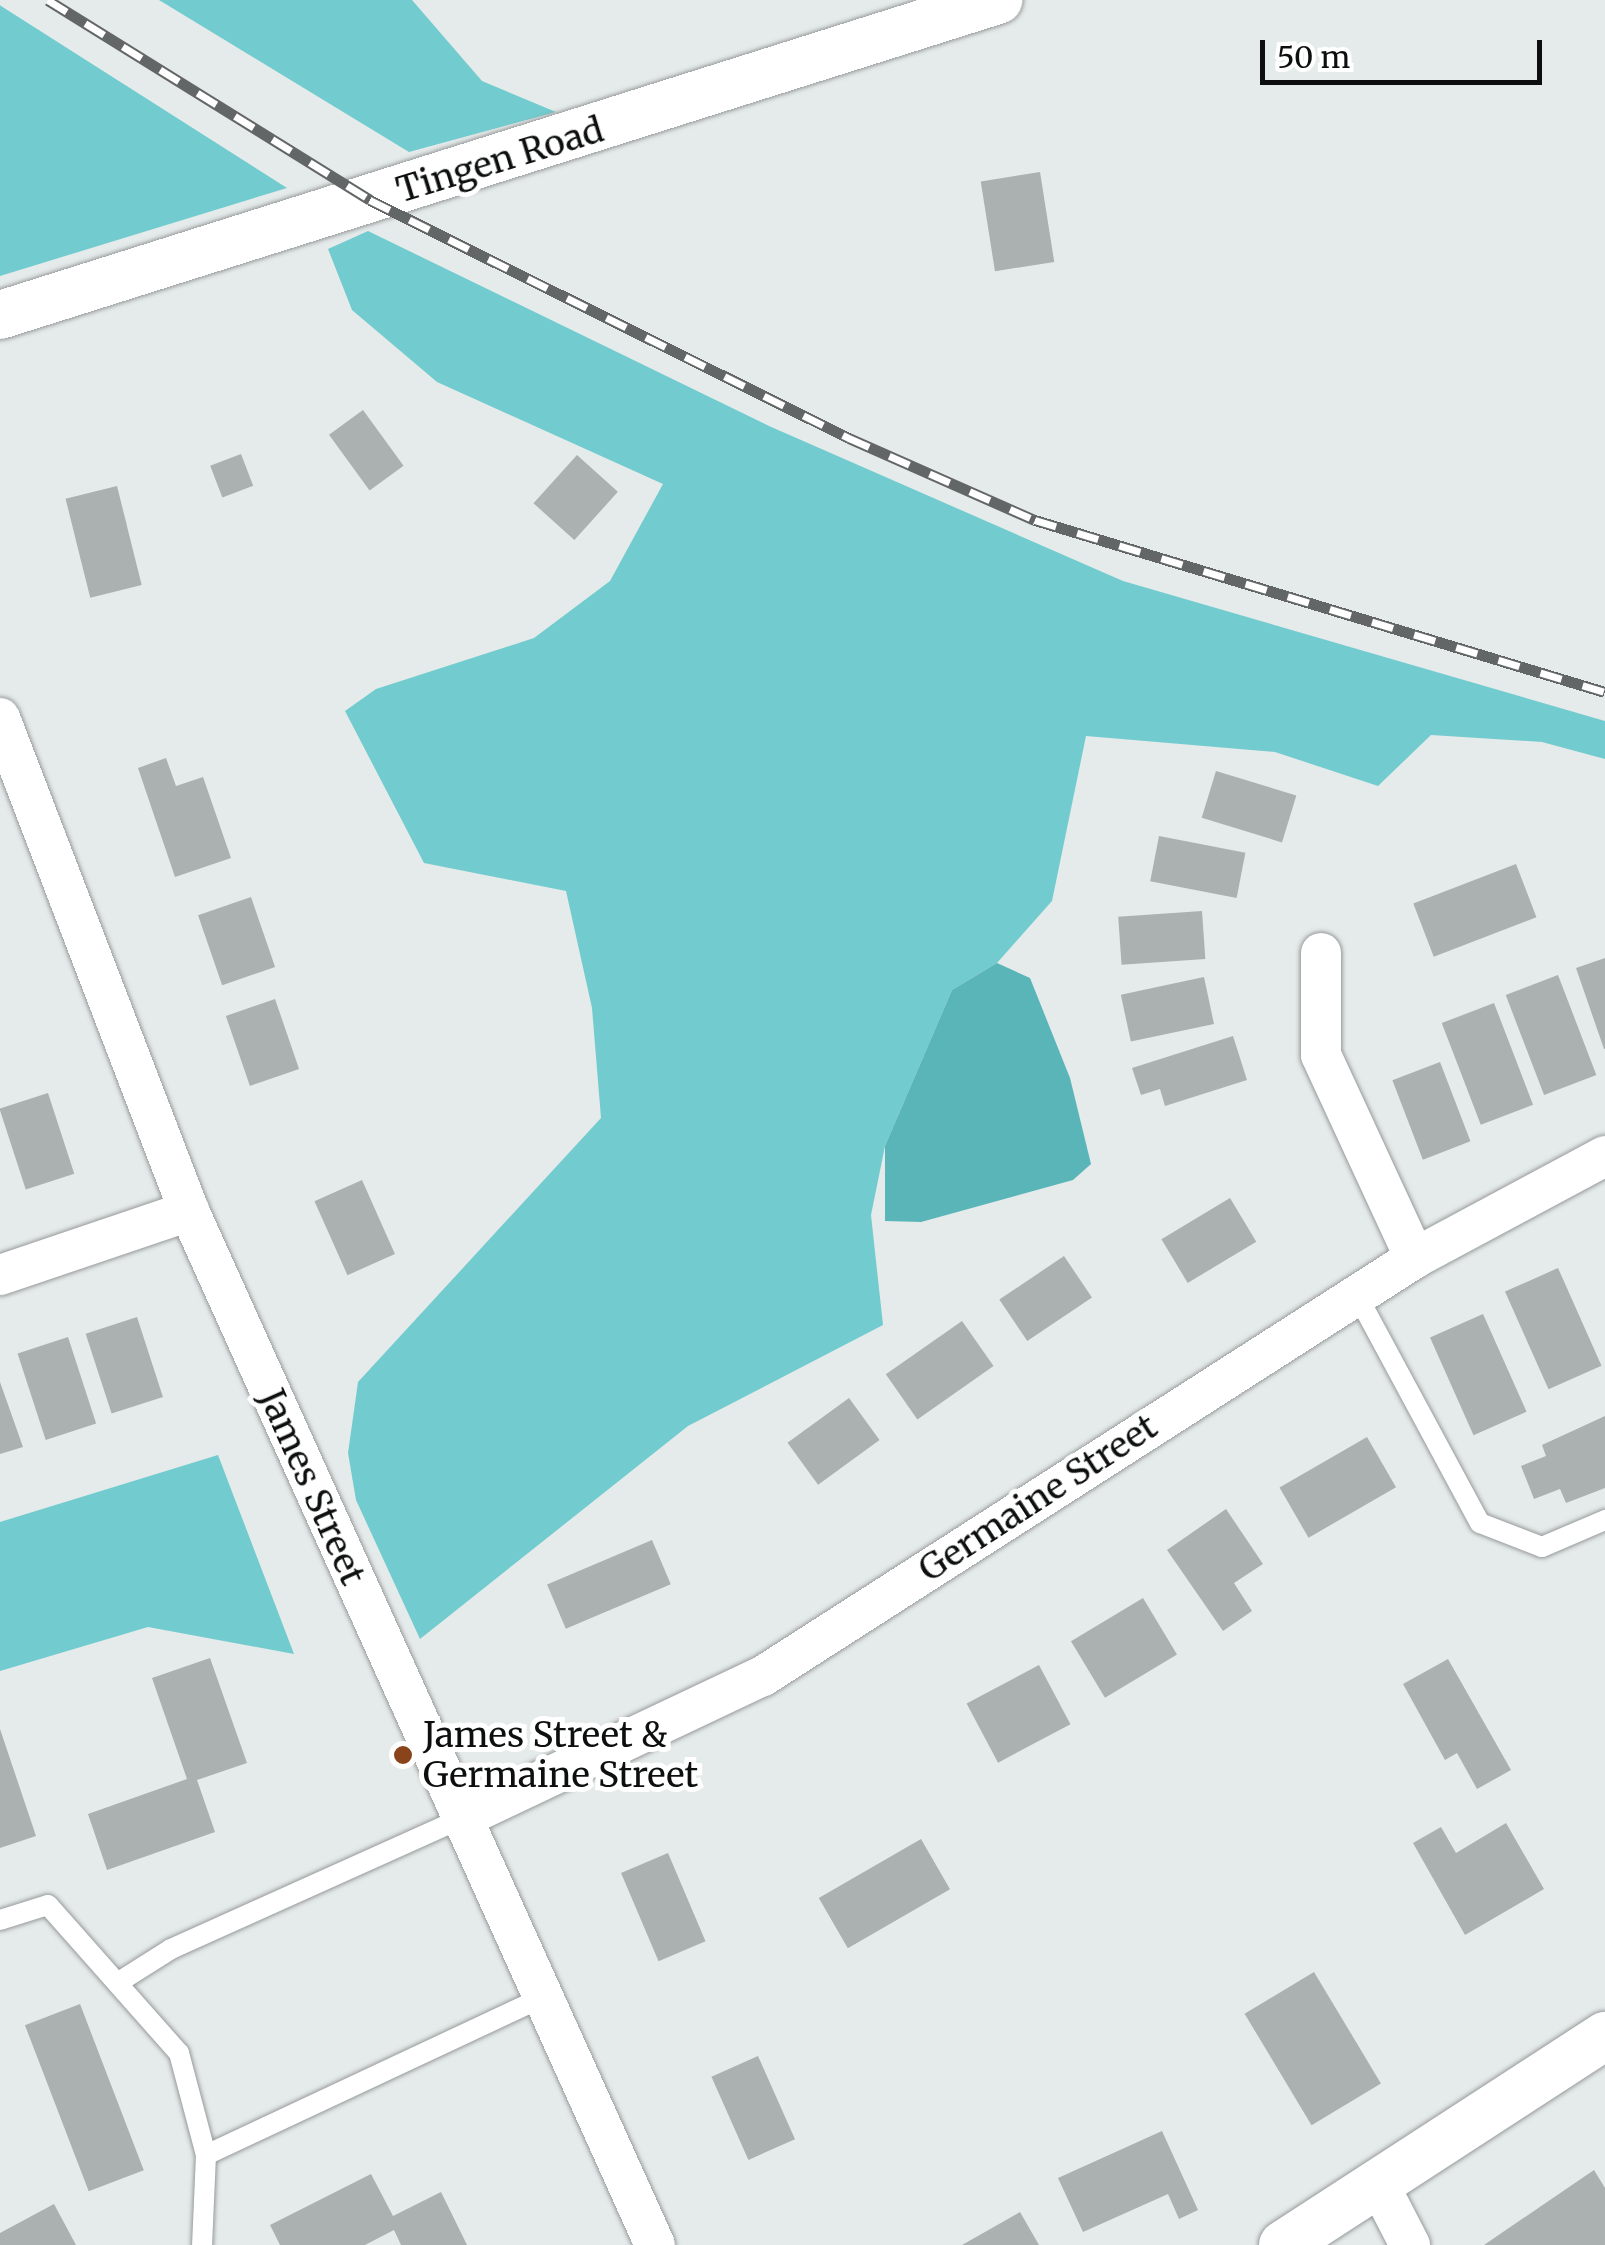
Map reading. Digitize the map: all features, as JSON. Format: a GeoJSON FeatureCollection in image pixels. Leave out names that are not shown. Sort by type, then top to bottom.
{"type":"FeatureCollection","features":[{"type":"Feature","properties":{"kind":"street","name":"Tingen Road"},"geometry":{"type":"LineString","coordinates":[[0,315],[998,0]]}},
{"type":"Feature","properties":{"kind":"street","name":"James Street"},"geometry":{"type":"LineString","coordinates":[[0,718],[189,1212],[654,2245]]}},
{"type":"Feature","properties":{"kind":"street"},"geometry":{"type":"LineString","coordinates":[[1321,953],[1320,1055],[1415,1258]]}},
{"type":"Feature","properties":{"kind":"street","name":"Germaine Street"},"geometry":{"type":"LineString","coordinates":[[460,1820],[763,1676],[1415,1258],[1605,1156]]}},
{"type":"Feature","properties":{"kind":"street"},"geometry":{"type":"LineString","coordinates":[[0,1276],[189,1212]]}},
{"type":"Feature","properties":{"kind":"street"},"geometry":{"type":"LineString","coordinates":[[1282,2245],[1605,2036]]}},
{"type":"Feature","properties":{"kind":"street"},"geometry":{"type":"LineString","coordinates":[[1378,2183],[1410,2245]]}},
{"type":"Feature","properties":{"kind":"lane"},"geometry":{"type":"LineString","coordinates":[[1357,1294],[1480,1524],[1542,1547],[1605,1520]]}},
{"type":"Feature","properties":{"kind":"lane"},"geometry":{"type":"LineString","coordinates":[[122,1980],[171,1949],[460,1820]]}},
{"type":"Feature","properties":{"kind":"lane"},"geometry":{"type":"LineString","coordinates":[[0,1920],[48,1905],[122,1980],[179,2053],[206,2155],[202,2245]]}},
{"type":"Feature","properties":{"kind":"lane"},"geometry":{"type":"LineString","coordinates":[[206,2155],[541,1998]]}},
{"type":"Feature","properties":{"kind":"shaded area"},"geometry":{"type":"Polygon","coordinates":[[[159,0],[412,0],[482,81],[556,112],[409,152],[159,0]]]}},
{"type":"Feature","properties":{"kind":"shaded area"},"geometry":{"type":"Polygon","coordinates":[[[1,6],[287,188],[0,276],[1,6]]]}},
{"type":"Feature","properties":{"kind":"shaded area"},"geometry":{"type":"Polygon","coordinates":[[[368,231],[769,426],[1123,581],[1605,721],[1605,759],[1542,742],[1431,735],[1378,786],[1275,752],[1086,736],[1052,901],[997,963],[952,990],[885,1146],[871,1215],[883,1325],[688,1426],[420,1639],[356,1500],[348,1453],[358,1382],[601,1118],[592,1008],[566,891],[424,863],[345,711],[376,689],[534,638],[610,581],[663,484],[437,382],[352,310],[328,249],[368,231]]]}},
{"type":"Feature","properties":{"kind":"shaded area"},"geometry":{"type":"Polygon","coordinates":[[[997,963],[1030,978],[1070,1078],[1091,1164],[1073,1180],[921,1222],[885,1221],[885,1146],[952,990],[997,963]]]}},
{"type":"Feature","properties":{"kind":"shaded area"},"geometry":{"type":"Polygon","coordinates":[[[218,1455],[294,1654],[148,1627],[0,1671],[0,1522],[218,1455]]]}},
{"type":"Feature","properties":{"kind":"building"},"geometry":{"type":"Polygon","coordinates":[[[1040,172],[1054,262],[995,271],[981,181],[1040,172]]]}},
{"type":"Feature","properties":{"kind":"building"},"geometry":{"type":"Polygon","coordinates":[[[363,410],[404,466],[370,491],[329,435],[363,410]]]}},
{"type":"Feature","properties":{"kind":"building"},"geometry":{"type":"Polygon","coordinates":[[[241,454],[253,486],[222,498],[210,466],[241,454]]]}},
{"type":"Feature","properties":{"kind":"building"},"geometry":{"type":"Polygon","coordinates":[[[577,455],[618,492],[574,540],[534,503],[577,455]]]}},
{"type":"Feature","properties":{"kind":"building"},"geometry":{"type":"Polygon","coordinates":[[[117,486],[142,585],[90,598],[66,499],[117,486]]]}},
{"type":"Feature","properties":{"kind":"building"},"geometry":{"type":"Polygon","coordinates":[[[166,758],[176,786],[203,777],[231,858],[175,877],[138,768],[166,758]]]}},
{"type":"Feature","properties":{"kind":"building"},"geometry":{"type":"Polygon","coordinates":[[[1216,771],[1296,796],[1282,842],[1202,818],[1216,771]]]}},
{"type":"Feature","properties":{"kind":"building"},"geometry":{"type":"Polygon","coordinates":[[[1159,836],[1245,853],[1237,898],[1150,881],[1159,836]]]}},
{"type":"Feature","properties":{"kind":"building"},"geometry":{"type":"Polygon","coordinates":[[[1516,864],[1536,917],[1434,957],[1413,903],[1516,864]]]}},
{"type":"Feature","properties":{"kind":"building"},"geometry":{"type":"Polygon","coordinates":[[[251,897],[275,967],[222,985],[198,915],[251,897]]]}},
{"type":"Feature","properties":{"kind":"building"},"geometry":{"type":"Polygon","coordinates":[[[1202,911],[1205,959],[1122,965],[1118,917],[1202,911]]]}},
{"type":"Feature","properties":{"kind":"building"},"geometry":{"type":"Polygon","coordinates":[[[1605,958],[1605,1049],[1604,1049],[1576,968],[1605,958]]]}},
{"type":"Feature","properties":{"kind":"building"},"geometry":{"type":"Polygon","coordinates":[[[1558,975],[1596,1075],[1544,1095],[1506,995],[1558,975]]]}},
{"type":"Feature","properties":{"kind":"building"},"geometry":{"type":"Polygon","coordinates":[[[1204,977],[1214,1024],[1131,1042],[1121,995],[1204,977]]]}},
{"type":"Feature","properties":{"kind":"building"},"geometry":{"type":"Polygon","coordinates":[[[275,999],[299,1069],[250,1086],[226,1016],[275,999]]]}},
{"type":"Feature","properties":{"kind":"building"},"geometry":{"type":"Polygon","coordinates":[[[1494,1003],[1533,1105],[1481,1125],[1442,1023],[1494,1003]]]}},
{"type":"Feature","properties":{"kind":"building"},"geometry":{"type":"Polygon","coordinates":[[[1233,1036],[1247,1080],[1165,1106],[1160,1089],[1141,1095],[1132,1068],[1233,1036]]]}},
{"type":"Feature","properties":{"kind":"building"},"geometry":{"type":"Polygon","coordinates":[[[1440,1062],[1470,1141],[1423,1160],[1392,1080],[1440,1062]]]}},
{"type":"Feature","properties":{"kind":"building"},"geometry":{"type":"Polygon","coordinates":[[[48,1093],[74,1174],[26,1190],[0,1109],[48,1093]]]}},
{"type":"Feature","properties":{"kind":"building"},"geometry":{"type":"Polygon","coordinates":[[[362,1180],[395,1254],[347,1275],[314,1201],[362,1180]]]}},
{"type":"Feature","properties":{"kind":"building"},"geometry":{"type":"Polygon","coordinates":[[[1230,1198],[1256,1242],[1188,1283],[1161,1239],[1230,1198]]]}},
{"type":"Feature","properties":{"kind":"building"},"geometry":{"type":"Polygon","coordinates":[[[1064,1256],[1092,1297],[1027,1341],[999,1300],[1064,1256]]]}},
{"type":"Feature","properties":{"kind":"building"},"geometry":{"type":"Polygon","coordinates":[[[1558,1268],[1602,1366],[1549,1389],[1505,1292],[1558,1268]]]}},
{"type":"Feature","properties":{"kind":"building"},"geometry":{"type":"Polygon","coordinates":[[[1483,1314],[1527,1412],[1474,1435],[1430,1338],[1483,1314]]]}},
{"type":"Feature","properties":{"kind":"building"},"geometry":{"type":"Polygon","coordinates":[[[137,1317],[163,1397],[112,1414],[86,1334],[137,1317]]]}},
{"type":"Feature","properties":{"kind":"building"},"geometry":{"type":"Polygon","coordinates":[[[962,1321],[994,1366],[917,1419],[886,1374],[962,1321]]]}},
{"type":"Feature","properties":{"kind":"building"},"geometry":{"type":"Polygon","coordinates":[[[68,1337],[96,1424],[46,1440],[18,1353],[68,1337]]]}},
{"type":"Feature","properties":{"kind":"building"},"geometry":{"type":"Polygon","coordinates":[[[0,1382],[23,1447],[0,1454],[0,1382]]]}},
{"type":"Feature","properties":{"kind":"building"},"geometry":{"type":"Polygon","coordinates":[[[849,1398],[880,1440],[818,1485],[788,1443],[849,1398]]]}},
{"type":"Feature","properties":{"kind":"building"},"geometry":{"type":"Polygon","coordinates":[[[1605,1416],[1605,1488],[1566,1503],[1560,1489],[1534,1499],[1521,1466],[1546,1456],[1542,1445],[1605,1416]]]}},
{"type":"Feature","properties":{"kind":"building"},"geometry":{"type":"Polygon","coordinates":[[[1367,1437],[1396,1487],[1309,1538],[1280,1488],[1367,1437]]]}},
{"type":"Feature","properties":{"kind":"building"},"geometry":{"type":"Polygon","coordinates":[[[1226,1509],[1263,1564],[1234,1583],[1252,1611],[1223,1631],[1167,1550],[1226,1509]]]}},
{"type":"Feature","properties":{"kind":"building"},"geometry":{"type":"Polygon","coordinates":[[[652,1540],[671,1584],[566,1629],[547,1585],[652,1540]]]}},
{"type":"Feature","properties":{"kind":"building"},"geometry":{"type":"Polygon","coordinates":[[[1143,1598],[1177,1655],[1105,1698],[1071,1641],[1143,1598]]]}},
{"type":"Feature","properties":{"kind":"building"},"geometry":{"type":"Polygon","coordinates":[[[210,1658],[247,1763],[197,1780],[215,1832],[107,1870],[88,1814],[187,1779],[152,1678],[210,1658]]]}},
{"type":"Feature","properties":{"kind":"building"},"geometry":{"type":"Polygon","coordinates":[[[1448,1659],[1511,1770],[1477,1789],[1457,1753],[1445,1760],[1403,1684],[1448,1659]]]}},
{"type":"Feature","properties":{"kind":"building"},"geometry":{"type":"Polygon","coordinates":[[[1039,1665],[1070,1724],[998,1763],[967,1703],[1039,1665]]]}},
{"type":"Feature","properties":{"kind":"building"},"geometry":{"type":"Polygon","coordinates":[[[0,1729],[36,1836],[0,1848],[0,1729]]]}},
{"type":"Feature","properties":{"kind":"building"},"geometry":{"type":"Polygon","coordinates":[[[1506,1823],[1544,1889],[1465,1935],[1413,1843],[1441,1827],[1456,1853],[1506,1823]]]}},
{"type":"Feature","properties":{"kind":"building"},"geometry":{"type":"Polygon","coordinates":[[[921,1839],[950,1889],[848,1948],[819,1898],[921,1839]]]}},
{"type":"Feature","properties":{"kind":"building"},"geometry":{"type":"Polygon","coordinates":[[[668,1853],[706,1941],[659,1961],[621,1873],[668,1853]]]}},
{"type":"Feature","properties":{"kind":"building"},"geometry":{"type":"Polygon","coordinates":[[[1314,1972],[1381,2083],[1312,2125],[1245,2014],[1314,1972]]]}},
{"type":"Feature","properties":{"kind":"building"},"geometry":{"type":"Polygon","coordinates":[[[80,2004],[144,2170],[89,2191],[25,2025],[80,2004]]]}},
{"type":"Feature","properties":{"kind":"building"},"geometry":{"type":"Polygon","coordinates":[[[758,2056],[795,2139],[748,2160],[711,2077],[758,2056]]]}},
{"type":"Feature","properties":{"kind":"building"},"geometry":{"type":"Polygon","coordinates":[[[1162,2131],[1198,2210],[1179,2219],[1168,2194],[1083,2232],[1058,2178],[1162,2131]]]}},
{"type":"Feature","properties":{"kind":"building"},"geometry":{"type":"Polygon","coordinates":[[[1594,2170],[1605,2188],[1605,2245],[1484,2245],[1594,2170]]]}},
{"type":"Feature","properties":{"kind":"building"},"geometry":{"type":"Polygon","coordinates":[[[371,2174],[393,2216],[441,2192],[467,2245],[401,2245],[394,2230],[365,2245],[280,2245],[270,2225],[371,2174]]]}},
{"type":"Feature","properties":{"kind":"building"},"geometry":{"type":"Polygon","coordinates":[[[54,2204],[76,2245],[0,2245],[0,2233],[54,2204]]]}},
{"type":"Feature","properties":{"kind":"building"},"geometry":{"type":"Polygon","coordinates":[[[1020,2212],[1039,2245],[962,2245],[1020,2212]]]}},
{"type":"Feature","properties":{"kind":"railway"},"geometry":{"type":"LineString","coordinates":[[48,0],[370,200],[849,438],[1035,520],[1605,692]]}},
{"type":"Feature","properties":{"kind":"place","name":"James Street & Germaine Street"},"geometry":{"type":"Point","coordinates":[403,1755]}}]}
